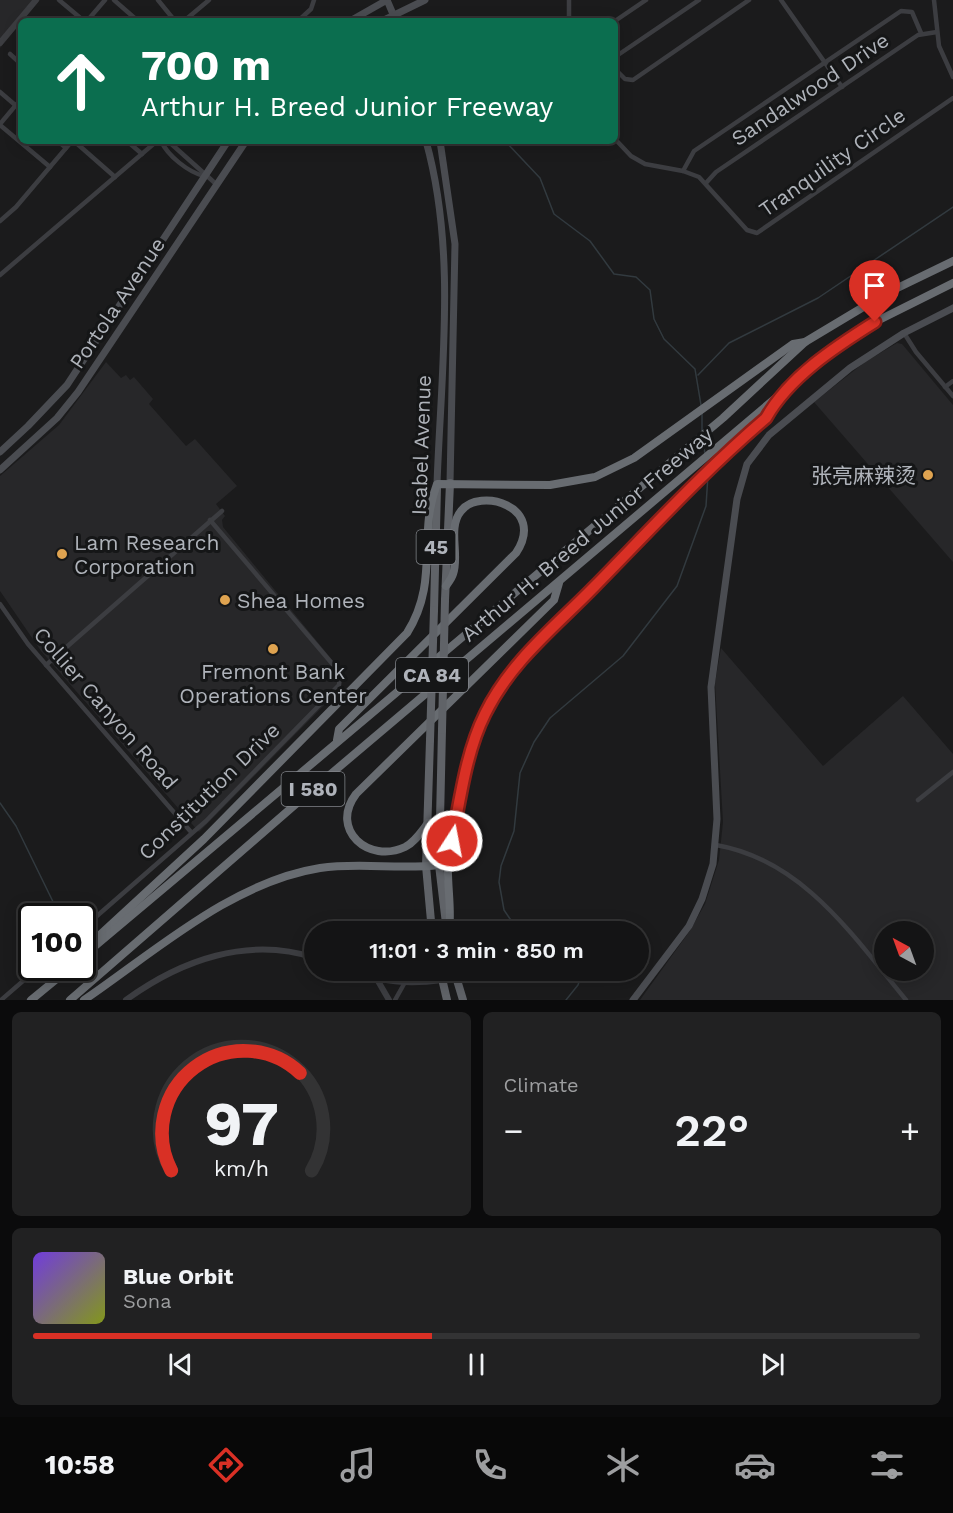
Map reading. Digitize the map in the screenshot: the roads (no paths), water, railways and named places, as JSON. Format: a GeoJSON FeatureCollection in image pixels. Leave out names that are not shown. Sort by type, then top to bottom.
{"type":"FeatureCollection","features":[{"type":"Feature","properties":{"kind":"highway","name":"Arthur H. Breed Junior Freeway"},"geometry":{"type":"LineString","coordinates":[[96,943],[690,445],[805,342],[885,294],[953,261]]}},
{"type":"Feature","properties":{"kind":"highway","name":"Arthur H. Breed Junior Freeway"},"geometry":{"type":"LineString","coordinates":[[70,1000],[310,792],[559,583],[724,440],[853,336],[894,312],[953,283]]}},
{"type":"Feature","properties":{"kind":"highway"},"geometry":{"type":"LineString","coordinates":[[96,942],[204,839],[407,633],[424,601],[429,504],[437,484],[544,485],[581,481],[621,466],[794,344],[805,342]]}},
{"type":"Feature","properties":{"kind":"highway"},"geometry":{"type":"LineString","coordinates":[[448,921],[448,862],[473,746],[484,715],[502,682],[524,656],[766,418],[778,398]]}},
{"type":"Feature","properties":{"kind":"highway","name":"Isabel Avenue"},"geometry":{"type":"LineString","coordinates":[[447,921],[439,865],[450,483]]}},
{"type":"Feature","properties":{"kind":"highway","name":"Isabel Avenue"},"geometry":{"type":"LineString","coordinates":[[431,921],[426,866],[437,484]]}},
{"type":"Feature","properties":{"kind":"highway"},"geometry":{"type":"LineString","coordinates":[[337,740],[339,729],[516,553],[524,538],[525,529],[519,514],[512,507],[493,502],[472,503],[461,511],[455,525],[453,574],[446,586]]}},
{"type":"Feature","properties":{"kind":"highway"},"geometry":{"type":"LineString","coordinates":[[428,823],[404,848],[380,850],[359,843],[350,831],[346,817],[356,794],[554,600],[559,583]]}},
{"type":"Feature","properties":{"kind":"highway"},"geometry":{"type":"LineString","coordinates":[[84,1000],[225,902],[267,882],[323,868],[354,865],[439,865]]}},
{"type":"Feature","properties":{"kind":"highway"},"geometry":{"type":"LineString","coordinates":[[31,1000],[54,981]]}},
{"type":"Feature","properties":{"kind":"highway"},"geometry":{"type":"LineString","coordinates":[[442,981],[447,1000]]}},
{"type":"Feature","properties":{"kind":"highway"},"geometry":{"type":"LineString","coordinates":[[457,981],[462,1000]]}},
{"type":"Feature","properties":{"kind":"main road"},"geometry":{"type":"LineString","coordinates":[[354,18],[374,3],[387,0],[395,18],[424,0]]}},
{"type":"Feature","properties":{"kind":"main road"},"geometry":{"type":"LineString","coordinates":[[374,3],[380,18]]}},
{"type":"Feature","properties":{"kind":"main road","name":"Portola Avenue"},"geometry":{"type":"LineString","coordinates":[[0,452],[67,385],[226,144]]}},
{"type":"Feature","properties":{"kind":"main road","name":"Portola Avenue"},"geometry":{"type":"LineString","coordinates":[[0,470],[57,418],[78,392],[244,144]]}},
{"type":"Feature","properties":{"kind":"main road","name":"Isabel Avenue"},"geometry":{"type":"LineString","coordinates":[[427,144],[438,191],[444,244],[437,484]]}},
{"type":"Feature","properties":{"kind":"main road","name":"Isabel Avenue"},"geometry":{"type":"LineString","coordinates":[[440,144],[455,244],[450,483]]}},
{"type":"Feature","properties":{"kind":"main road"},"geometry":{"type":"LineString","coordinates":[[633,1000],[696,912],[708,884],[716,844],[717,805],[711,687],[718,618],[742,476],[753,454],[769,435],[850,368],[904,333],[953,308]]}},
{"type":"Feature","properties":{"kind":"street"},"geometry":{"type":"LineString","coordinates":[[21,18],[36,0]]}},
{"type":"Feature","properties":{"kind":"street"},"geometry":{"type":"LineString","coordinates":[[59,0],[81,18]]}},
{"type":"Feature","properties":{"kind":"street"},"geometry":{"type":"LineString","coordinates":[[88,18],[105,0]]}},
{"type":"Feature","properties":{"kind":"street"},"geometry":{"type":"LineString","coordinates":[[114,0],[135,18]]}},
{"type":"Feature","properties":{"kind":"street"},"geometry":{"type":"LineString","coordinates":[[158,0],[173,18]]}},
{"type":"Feature","properties":{"kind":"street"},"geometry":{"type":"LineString","coordinates":[[188,18],[209,0]]}},
{"type":"Feature","properties":{"kind":"street"},"geometry":{"type":"LineString","coordinates":[[301,18],[311,9],[314,0]]}},
{"type":"Feature","properties":{"kind":"street"},"geometry":{"type":"LineString","coordinates":[[569,0],[569,18]]}},
{"type":"Feature","properties":{"kind":"street"},"geometry":{"type":"LineString","coordinates":[[618,19],[646,0]]}},
{"type":"Feature","properties":{"kind":"street"},"geometry":{"type":"LineString","coordinates":[[618,55],[699,0]]}},
{"type":"Feature","properties":{"kind":"street"},"geometry":{"type":"LineString","coordinates":[[618,72],[625,80],[633,80],[749,0]]}},
{"type":"Feature","properties":{"kind":"street"},"geometry":{"type":"LineString","coordinates":[[782,0],[842,87]]}},
{"type":"Feature","properties":{"kind":"street"},"geometry":{"type":"LineString","coordinates":[[934,0],[941,53],[953,77]]}},
{"type":"Feature","properties":{"kind":"street"},"geometry":{"type":"LineString","coordinates":[[683,171],[694,152],[902,10],[912,12],[921,33]]}},
{"type":"Feature","properties":{"kind":"street"},"geometry":{"type":"LineString","coordinates":[[0,43],[18,22]]}},
{"type":"Feature","properties":{"kind":"street","name":"Sandalwood Drive"},"geometry":{"type":"LineString","coordinates":[[706,183],[716,172],[921,33],[937,32]]}},
{"type":"Feature","properties":{"kind":"street"},"geometry":{"type":"LineString","coordinates":[[10,54],[18,61]]}},
{"type":"Feature","properties":{"kind":"street"},"geometry":{"type":"LineString","coordinates":[[0,92],[16,105]]}},
{"type":"Feature","properties":{"kind":"street","name":"Tranquility Circle"},"geometry":{"type":"LineString","coordinates":[[618,142],[631,156],[645,164],[683,171],[706,183],[747,230],[761,232],[953,98]]}},
{"type":"Feature","properties":{"kind":"street"},"geometry":{"type":"LineString","coordinates":[[18,103],[0,124],[18,139]]}},
{"type":"Feature","properties":{"kind":"street"},"geometry":{"type":"LineString","coordinates":[[23,144],[50,167]]}},
{"type":"Feature","properties":{"kind":"street"},"geometry":{"type":"LineString","coordinates":[[62,144],[66,147]]}},
{"type":"Feature","properties":{"kind":"street"},"geometry":{"type":"LineString","coordinates":[[0,221],[16,207],[70,144]]}},
{"type":"Feature","properties":{"kind":"street"},"geometry":{"type":"LineString","coordinates":[[76,144],[115,177]]}},
{"type":"Feature","properties":{"kind":"street"},"geometry":{"type":"LineString","coordinates":[[130,144],[142,154]]}},
{"type":"Feature","properties":{"kind":"street"},"geometry":{"type":"LineString","coordinates":[[0,275],[155,144]]}},
{"type":"Feature","properties":{"kind":"street"},"geometry":{"type":"LineString","coordinates":[[162,144],[194,174],[205,177]]}},
{"type":"Feature","properties":{"kind":"street"},"geometry":{"type":"LineString","coordinates":[[171,144],[205,177],[216,184]]}},
{"type":"Feature","properties":{"kind":"street"},"geometry":{"type":"LineString","coordinates":[[904,333],[916,352],[953,396]]}},
{"type":"Feature","properties":{"kind":"street"},"geometry":{"type":"LineString","coordinates":[[945,387],[953,381]]}},
{"type":"Feature","properties":{"kind":"street"},"geometry":{"type":"LineString","coordinates":[[46,665],[222,511]]}},
{"type":"Feature","properties":{"kind":"street","name":"Constitution Drive"},"geometry":{"type":"LineString","coordinates":[[96,916],[190,832],[206,821],[336,690],[340,681],[335,667],[210,520]]}},
{"type":"Feature","properties":{"kind":"street","name":"Collier Canyon Road"},"geometry":{"type":"LineString","coordinates":[[0,604],[17,630],[46,665],[190,832]]}},
{"type":"Feature","properties":{"kind":"street"},"geometry":{"type":"LineString","coordinates":[[918,800],[953,772]]}},
{"type":"Feature","properties":{"kind":"street"},"geometry":{"type":"LineString","coordinates":[[716,844],[759,857],[797,878],[818,898],[906,1000]]}},
{"type":"Feature","properties":{"kind":"street"},"geometry":{"type":"LineString","coordinates":[[126,1000],[168,972],[216,954],[263,950],[304,956]]}},
{"type":"Feature","properties":{"kind":"street"},"geometry":{"type":"LineString","coordinates":[[1,1000],[23,981]]}},
{"type":"Feature","properties":{"kind":"street"},"geometry":{"type":"LineString","coordinates":[[378,981],[404,984],[432,981]]}},
{"type":"Feature","properties":{"kind":"street"},"geometry":{"type":"LineString","coordinates":[[378,981],[389,1000]]}},
{"type":"Feature","properties":{"kind":"street"},"geometry":{"type":"LineString","coordinates":[[395,1000],[404,984]]}},
{"type":"Feature","properties":{"kind":"waterway"},"geometry":{"type":"LineString","coordinates":[[508,144],[540,178],[554,214],[590,241],[614,274],[636,277],[650,290],[654,319],[664,339],[695,369],[701,405]]}},
{"type":"Feature","properties":{"kind":"waterway"},"geometry":{"type":"LineString","coordinates":[[698,375],[729,343],[818,298],[953,207]]}},
{"type":"Feature","properties":{"kind":"waterway"},"geometry":{"type":"LineString","coordinates":[[702,413],[702,432]]}},
{"type":"Feature","properties":{"kind":"waterway"},"geometry":{"type":"LineString","coordinates":[[702,440],[705,453]]}},
{"type":"Feature","properties":{"kind":"waterway"},"geometry":{"type":"LineString","coordinates":[[512,921],[504,910],[499,882],[501,866],[514,831],[520,773],[534,742],[550,718],[623,656],[677,586],[706,506],[708,475]]}},
{"type":"Feature","properties":{"kind":"waterway"},"geometry":{"type":"LineString","coordinates":[[0,803],[16,826],[54,903]]}},
{"type":"Feature","properties":{"kind":"waterway"},"geometry":{"type":"LineString","coordinates":[[566,1000],[579,981]]}},
{"type":"Feature","properties":{"kind":"place","name":"张亮麻辣烫"},"geometry":{"type":"Point","coordinates":[928,475]}},
{"type":"Feature","properties":{"kind":"place","name":"Lam Research Corporation"},"geometry":{"type":"Point","coordinates":[62,554]}},
{"type":"Feature","properties":{"kind":"place","name":"Shea Homes"},"geometry":{"type":"Point","coordinates":[225,600]}},
{"type":"Feature","properties":{"kind":"place","name":"Fremont Bank Operations Center"},"geometry":{"type":"Point","coordinates":[273,649]}}]}
